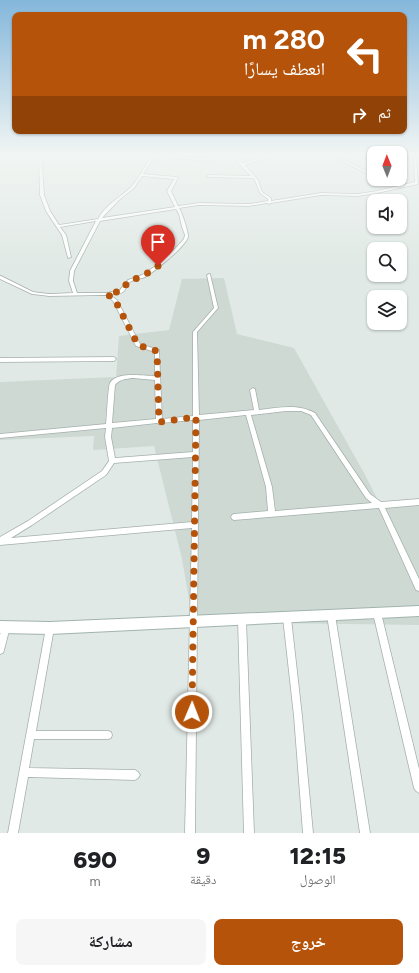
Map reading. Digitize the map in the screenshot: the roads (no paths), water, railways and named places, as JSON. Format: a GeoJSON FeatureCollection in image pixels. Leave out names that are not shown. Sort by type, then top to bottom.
{"type":"FeatureCollection","features":[{"type":"Feature","properties":{"kind":"street"},"geometry":{"type":"LineString","coordinates":[[42,192],[48,211],[64,235],[69,257]]}},
{"type":"Feature","properties":{"kind":"street"},"geometry":{"type":"LineString","coordinates":[[75,294],[71,281],[72,272],[100,218],[127,192]]}},
{"type":"Feature","properties":{"kind":"street"},"geometry":{"type":"LineString","coordinates":[[0,277],[32,293],[49,295],[107,294],[121,291],[129,281],[143,276],[158,266],[186,239],[187,235],[182,227],[180,213],[169,192]]}},
{"type":"Feature","properties":{"kind":"street"},"geometry":{"type":"LineString","coordinates":[[262,192],[270,199],[269,202]]}},
{"type":"Feature","properties":{"kind":"street"},"geometry":{"type":"LineString","coordinates":[[59,226],[100,218],[199,204],[249,205],[322,194],[358,195],[378,192]]}},
{"type":"Feature","properties":{"kind":"street"},"geometry":{"type":"LineString","coordinates":[[190,833],[196,454],[194,332],[216,308],[209,275]]}},
{"type":"Feature","properties":{"kind":"street"},"geometry":{"type":"LineString","coordinates":[[107,294],[115,300],[138,345],[157,351],[159,422]]}},
{"type":"Feature","properties":{"kind":"street"},"geometry":{"type":"LineString","coordinates":[[0,360],[114,359]]}},
{"type":"Feature","properties":{"kind":"street"},"geometry":{"type":"LineString","coordinates":[[0,541],[30,523],[104,473],[112,461],[108,437],[112,384],[114,381],[122,378],[157,378]]}},
{"type":"Feature","properties":{"kind":"street"},"geometry":{"type":"LineString","coordinates":[[253,390],[257,412]]}},
{"type":"Feature","properties":{"kind":"street"},"geometry":{"type":"LineString","coordinates":[[0,436],[109,425],[159,422],[196,417],[301,409],[313,414],[368,496],[381,506],[419,587]]}},
{"type":"Feature","properties":{"kind":"street"},"geometry":{"type":"LineString","coordinates":[[248,413],[269,487],[272,514]]}},
{"type":"Feature","properties":{"kind":"street"},"geometry":{"type":"LineString","coordinates":[[112,461],[196,454]]}},
{"type":"Feature","properties":{"kind":"street"},"geometry":{"type":"LineString","coordinates":[[234,517],[419,502]]}},
{"type":"Feature","properties":{"kind":"street"},"geometry":{"type":"LineString","coordinates":[[0,541],[195,525]]}},
{"type":"Feature","properties":{"kind":"street"},"geometry":{"type":"LineString","coordinates":[[0,650],[3,627],[50,628],[419,611]]}},
{"type":"Feature","properties":{"kind":"street"},"geometry":{"type":"LineString","coordinates":[[377,613],[419,788]]}},
{"type":"Feature","properties":{"kind":"street"},"geometry":{"type":"LineString","coordinates":[[332,616],[365,833]]}},
{"type":"Feature","properties":{"kind":"street"},"geometry":{"type":"LineString","coordinates":[[287,618],[308,833]]}},
{"type":"Feature","properties":{"kind":"street"},"geometry":{"type":"LineString","coordinates":[[242,620],[249,833]]}},
{"type":"Feature","properties":{"kind":"street"},"geometry":{"type":"LineString","coordinates":[[13,833],[50,628]]}},
{"type":"Feature","properties":{"kind":"street"},"geometry":{"type":"LineString","coordinates":[[31,735],[108,735]]}},
{"type":"Feature","properties":{"kind":"street"},"geometry":{"type":"LineString","coordinates":[[24,772],[135,775]]}}]}
